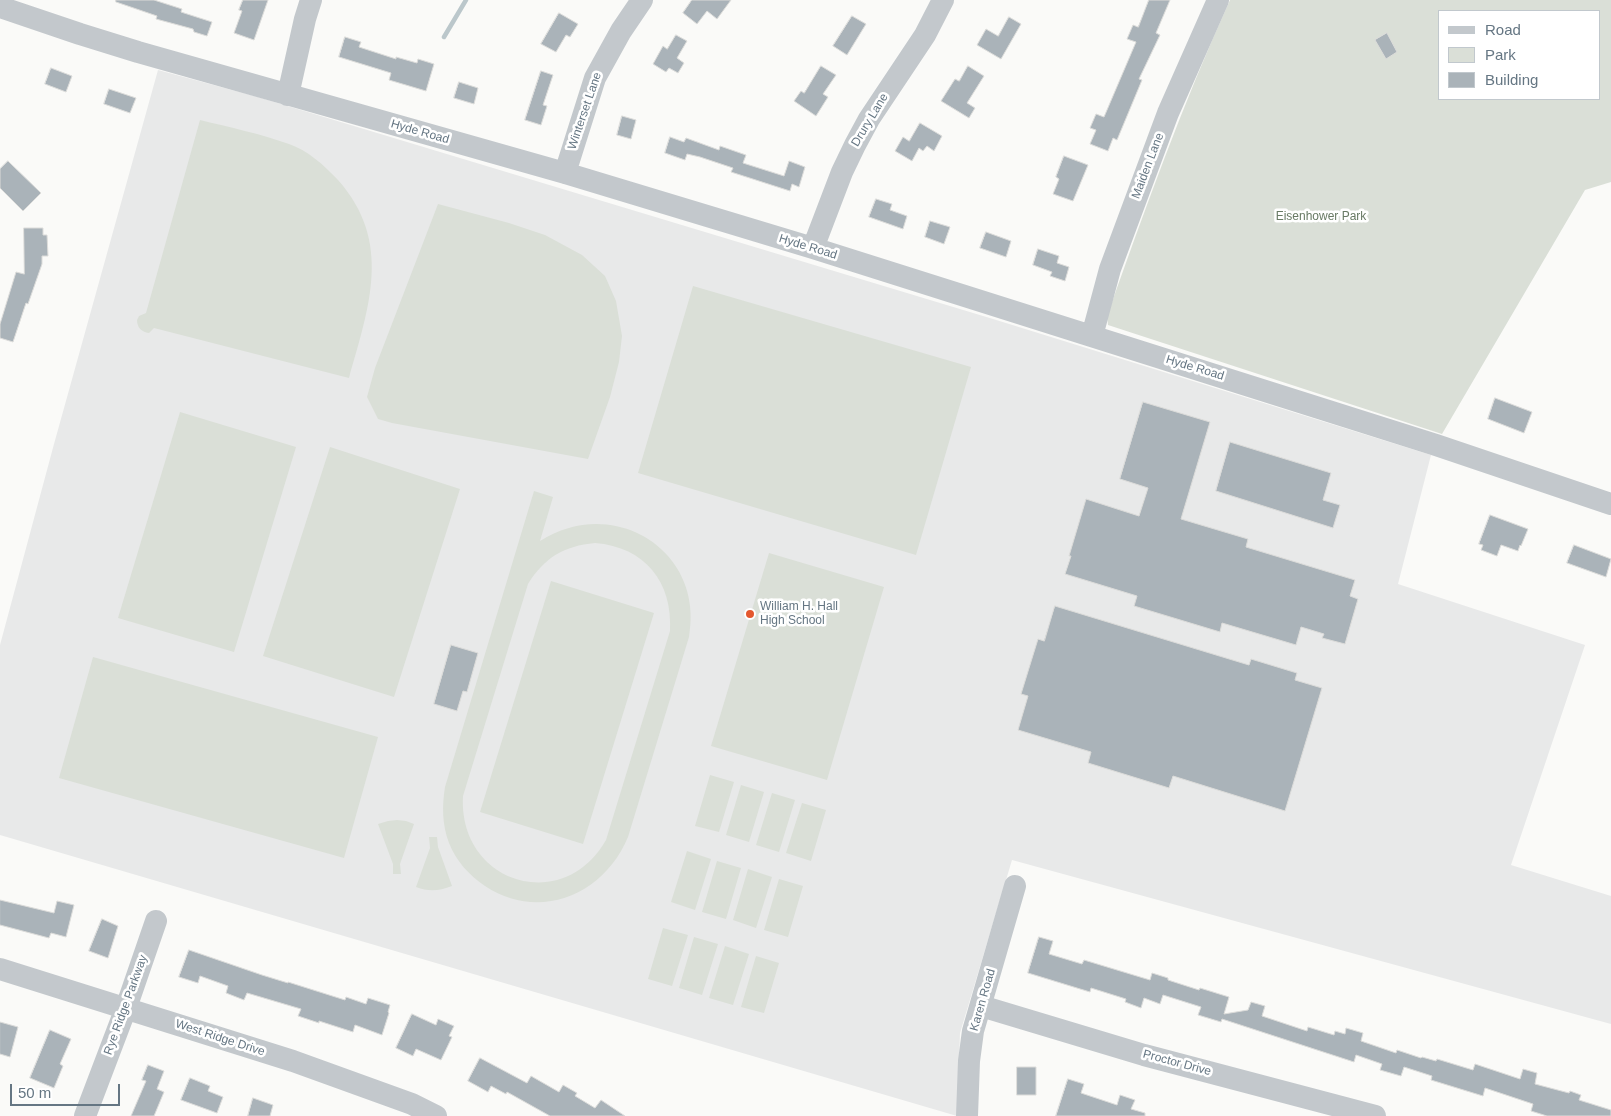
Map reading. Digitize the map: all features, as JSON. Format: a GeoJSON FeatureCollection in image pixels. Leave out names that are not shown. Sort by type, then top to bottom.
{"type":"FeatureCollection","features":[{"type":"Feature","properties":{"kind":"street"},"geometry":{"type":"LineString","coordinates":[[288,95],[310,0]]}},
{"type":"Feature","properties":{"kind":"street","name":"Winterset Lane"},"geometry":{"type":"LineString","coordinates":[[565,173],[595,78],[621,31],[642,0]]}},
{"type":"Feature","properties":{"kind":"street","name":"Drury Lane"},"geometry":{"type":"LineString","coordinates":[[813,248],[855,145],[869,119],[925,35],[943,0]]}},
{"type":"Feature","properties":{"kind":"street","name":"Maiden Lane"},"geometry":{"type":"LineString","coordinates":[[1092,336],[1113,260],[1168,113],[1218,0]]}},
{"type":"Feature","properties":{"kind":"street","name":"Hyde Road"},"geometry":{"type":"LineString","coordinates":[[0,7],[80,34],[565,173],[813,248],[1436,445],[1611,504]]}},
{"type":"Feature","properties":{"kind":"street","name":"Karen Road"},"geometry":{"type":"LineString","coordinates":[[967,1116],[970,1046],[1016,886]]}},
{"type":"Feature","properties":{"kind":"street","name":"Rye Ridge Parkway"},"geometry":{"type":"LineString","coordinates":[[85,1116],[126,1008],[156,921]]}},
{"type":"Feature","properties":{"kind":"street","name":"West Ridge Drive"},"geometry":{"type":"LineString","coordinates":[[0,969],[293,1061],[412,1104],[436,1116]]}},
{"type":"Feature","properties":{"kind":"street","name":"Proctor Drive"},"geometry":{"type":"LineString","coordinates":[[981,1006],[1144,1054],[1376,1116]]}},
{"type":"Feature","properties":{"kind":"shaded area","name":"William H. Hall High School"},"geometry":{"type":"Polygon","coordinates":[[[158,70],[258,97],[993,319],[1431,455],[1398,584],[1585,645],[1511,865],[1611,896],[1611,1024],[1012,860],[960,1033],[957,1116],[0,835],[0,645],[158,70]]]}},
{"type":"Feature","properties":{"kind":"green space","name":"Eisenhower Park"},"geometry":{"type":"Polygon","coordinates":[[[1230,0],[1611,0],[1611,182],[1585,190],[1442,434],[1108,325],[1107,316],[1180,117],[1230,0]]]}},
{"type":"Feature","properties":{"kind":"green space"},"geometry":{"type":"Polygon","coordinates":[[[200,120],[267,137],[302,150],[333,174],[355,203],[366,227],[371,251],[372,276],[369,300],[349,378],[154,328],[149,333],[139,327],[137,320],[139,316],[146,313],[200,120]]]}},
{"type":"Feature","properties":{"kind":"green space"},"geometry":{"type":"Polygon","coordinates":[[[438,204],[509,223],[545,235],[582,255],[605,276],[616,301],[622,336],[619,362],[610,397],[588,459],[378,419],[367,397],[375,368],[438,204]]]}},
{"type":"Feature","properties":{"kind":"green space"},"geometry":{"type":"Polygon","coordinates":[[[693,286],[971,367],[916,555],[638,473],[693,286]]]}},
{"type":"Feature","properties":{"kind":"green space"},"geometry":{"type":"Polygon","coordinates":[[[180,412],[296,447],[234,652],[118,618],[180,412]]]}},
{"type":"Feature","properties":{"kind":"green space"},"geometry":{"type":"Polygon","coordinates":[[[330,447],[460,489],[394,697],[263,656],[330,447]]]}},
{"type":"Feature","properties":{"kind":"green space"},"geometry":{"type":"Polygon","coordinates":[[[534,491],[553,497],[540,541],[568,528],[596,524],[623,528],[648,539],[668,556],[683,579],[690,606],[689,637],[628,837],[617,857],[603,874],[586,887],[568,897],[548,902],[527,902],[506,897],[485,886],[464,867],[455,856],[449,843],[443,815],[445,787],[534,491]],[[595,543],[565,550],[548,560],[528,584],[463,796],[466,826],[477,850],[495,868],[516,879],[541,882],[565,877],[587,863],[606,840],[670,631],[670,613],[667,597],[661,583],[652,570],[641,560],[613,546],[595,543]]]}},
{"type":"Feature","properties":{"kind":"green space"},"geometry":{"type":"Polygon","coordinates":[[[769,553],[884,587],[827,780],[711,746],[769,553]]]}},
{"type":"Feature","properties":{"kind":"green space"},"geometry":{"type":"Polygon","coordinates":[[[551,581],[654,613],[583,844],[480,812],[551,581]]]}},
{"type":"Feature","properties":{"kind":"green space"},"geometry":{"type":"Polygon","coordinates":[[[93,657],[378,737],[344,858],[59,778],[93,657]]]}},
{"type":"Feature","properties":{"kind":"green space"},"geometry":{"type":"Polygon","coordinates":[[[710,775],[734,782],[719,832],[695,826],[710,775]]]}},
{"type":"Feature","properties":{"kind":"green space"},"geometry":{"type":"Polygon","coordinates":[[[741,785],[764,792],[749,842],[726,835],[741,785]]]}},
{"type":"Feature","properties":{"kind":"green space"},"geometry":{"type":"Polygon","coordinates":[[[772,793],[795,800],[779,852],[756,845],[772,793]]]}},
{"type":"Feature","properties":{"kind":"green space"},"geometry":{"type":"Polygon","coordinates":[[[802,803],[826,810],[811,861],[786,853],[802,803]]]}},
{"type":"Feature","properties":{"kind":"green space"},"geometry":{"type":"Polygon","coordinates":[[[397,820],[414,824],[400,864],[401,874],[393,874],[393,864],[378,824],[397,820]]]}},
{"type":"Feature","properties":{"kind":"green space"},"geometry":{"type":"Polygon","coordinates":[[[429,837],[437,837],[438,847],[452,886],[434,890],[416,887],[430,848],[429,837]]]}},
{"type":"Feature","properties":{"kind":"green space"},"geometry":{"type":"Polygon","coordinates":[[[687,851],[711,859],[695,910],[671,902],[687,851]]]}},
{"type":"Feature","properties":{"kind":"green space"},"geometry":{"type":"Polygon","coordinates":[[[717,861],[741,868],[726,919],[702,912],[717,861]]]}},
{"type":"Feature","properties":{"kind":"green space"},"geometry":{"type":"Polygon","coordinates":[[[748,869],[772,877],[756,928],[733,920],[748,869]]]}},
{"type":"Feature","properties":{"kind":"green space"},"geometry":{"type":"Polygon","coordinates":[[[779,879],[803,886],[788,937],[764,930],[779,879]]]}},
{"type":"Feature","properties":{"kind":"green space"},"geometry":{"type":"Polygon","coordinates":[[[663,928],[688,935],[672,986],[648,979],[663,928]]]}},
{"type":"Feature","properties":{"kind":"green space"},"geometry":{"type":"Polygon","coordinates":[[[694,937],[718,944],[702,995],[679,988],[694,937]]]}},
{"type":"Feature","properties":{"kind":"green space"},"geometry":{"type":"Polygon","coordinates":[[[725,946],[749,954],[733,1005],[709,998],[725,946]]]}},
{"type":"Feature","properties":{"kind":"green space"},"geometry":{"type":"Polygon","coordinates":[[[756,956],[779,963],[764,1013],[741,1007],[756,956]]]}},
{"type":"Feature","properties":{"kind":"building"},"geometry":{"type":"Polygon","coordinates":[[[116,0],[154,0],[182,9],[181,12],[212,22],[207,36],[194,32],[193,29],[156,19],[157,16],[116,2],[116,0]]]}},
{"type":"Feature","properties":{"kind":"building"},"geometry":{"type":"Polygon","coordinates":[[[243,0],[268,0],[254,40],[234,33],[242,11],[239,10],[243,0]]]}},
{"type":"Feature","properties":{"kind":"building"},"geometry":{"type":"Polygon","coordinates":[[[692,0],[731,0],[717,19],[707,11],[697,24],[683,13],[692,0]]]}},
{"type":"Feature","properties":{"kind":"building"},"geometry":{"type":"Polygon","coordinates":[[[1149,0],[1170,0],[1156,33],[1160,35],[1139,79],[1142,80],[1117,140],[1113,138],[1108,151],[1090,144],[1096,130],[1090,128],[1096,114],[1104,117],[1136,42],[1127,39],[1133,25],[1138,27],[1149,0]]]}},
{"type":"Feature","properties":{"kind":"building"},"geometry":{"type":"Polygon","coordinates":[[[559,13],[578,24],[570,37],[566,35],[556,52],[541,44],[559,13]]]}},
{"type":"Feature","properties":{"kind":"building"},"geometry":{"type":"Polygon","coordinates":[[[852,16],[866,24],[847,55],[833,46],[852,16]]]}},
{"type":"Feature","properties":{"kind":"building"},"geometry":{"type":"Polygon","coordinates":[[[1009,17],[1021,24],[1001,59],[977,45],[986,29],[998,36],[1009,17]]]}},
{"type":"Feature","properties":{"kind":"building"},"geometry":{"type":"Polygon","coordinates":[[[1387,33],[1397,52],[1386,59],[1375,40],[1387,33]]]}},
{"type":"Feature","properties":{"kind":"building"},"geometry":{"type":"Polygon","coordinates":[[[676,35],[687,41],[677,58],[684,63],[678,73],[669,68],[666,72],[653,64],[663,46],[667,49],[676,35]]]}},
{"type":"Feature","properties":{"kind":"building"},"geometry":{"type":"Polygon","coordinates":[[[345,37],[361,42],[359,47],[396,59],[396,57],[417,63],[418,59],[434,64],[426,91],[389,80],[391,73],[339,57],[345,37]]]}},
{"type":"Feature","properties":{"kind":"building"},"geometry":{"type":"Polygon","coordinates":[[[821,66],[836,75],[823,94],[828,97],[816,116],[794,101],[801,91],[804,93],[821,66]]]}},
{"type":"Feature","properties":{"kind":"building"},"geometry":{"type":"Polygon","coordinates":[[[968,66],[984,76],[967,103],[975,108],[969,118],[941,101],[955,79],[959,81],[968,66]]]}},
{"type":"Feature","properties":{"kind":"building"},"geometry":{"type":"Polygon","coordinates":[[[51,68],[72,76],[66,92],[45,84],[51,68]]]}},
{"type":"Feature","properties":{"kind":"building"},"geometry":{"type":"Polygon","coordinates":[[[541,71],[553,75],[543,105],[547,106],[541,125],[525,120],[541,71]]]}},
{"type":"Feature","properties":{"kind":"building"},"geometry":{"type":"Polygon","coordinates":[[[459,82],[478,88],[474,104],[454,98],[459,82]]]}},
{"type":"Feature","properties":{"kind":"building"},"geometry":{"type":"Polygon","coordinates":[[[109,89],[136,98],[130,113],[104,104],[109,89]]]}},
{"type":"Feature","properties":{"kind":"building"},"geometry":{"type":"Polygon","coordinates":[[[622,116],[636,120],[631,139],[617,135],[622,116]]]}},
{"type":"Feature","properties":{"kind":"building"},"geometry":{"type":"Polygon","coordinates":[[[920,123],[942,136],[934,151],[927,146],[923,151],[919,148],[912,161],[895,151],[903,137],[909,141],[920,123]]]}},
{"type":"Feature","properties":{"kind":"building"},"geometry":{"type":"Polygon","coordinates":[[[670,137],[684,142],[686,138],[719,150],[720,146],[746,155],[743,163],[784,176],[789,161],[805,167],[799,187],[792,184],[790,191],[731,172],[733,168],[700,157],[687,154],[685,160],[665,153],[670,137]]]}},
{"type":"Feature","properties":{"kind":"building"},"geometry":{"type":"Polygon","coordinates":[[[1064,156],[1088,165],[1073,201],[1053,194],[1059,179],[1056,177],[1064,156]]]}},
{"type":"Feature","properties":{"kind":"building"},"geometry":{"type":"Polygon","coordinates":[[[8,161],[41,193],[23,211],[0,188],[0,169],[8,161]]]}},
{"type":"Feature","properties":{"kind":"building"},"geometry":{"type":"Polygon","coordinates":[[[876,199],[892,204],[890,210],[907,216],[903,229],[869,217],[876,199]]]}},
{"type":"Feature","properties":{"kind":"building"},"geometry":{"type":"Polygon","coordinates":[[[930,221],[950,227],[944,244],[925,237],[930,221]]]}},
{"type":"Feature","properties":{"kind":"building"},"geometry":{"type":"Polygon","coordinates":[[[24,228],[43,228],[43,235],[47,235],[48,256],[42,256],[42,264],[13,342],[0,338],[0,324],[16,272],[24,274],[24,228]]]}},
{"type":"Feature","properties":{"kind":"building"},"geometry":{"type":"Polygon","coordinates":[[[986,232],[1011,241],[1006,257],[980,248],[986,232]]]}},
{"type":"Feature","properties":{"kind":"building"},"geometry":{"type":"Polygon","coordinates":[[[1038,249],[1059,256],[1057,263],[1069,267],[1065,281],[1050,276],[1052,272],[1033,265],[1038,249]]]}},
{"type":"Feature","properties":{"kind":"building"},"geometry":{"type":"Polygon","coordinates":[[[1495,398],[1532,412],[1524,433],[1488,419],[1495,398]]]}},
{"type":"Feature","properties":{"kind":"building"},"geometry":{"type":"Polygon","coordinates":[[[1143,402],[1210,422],[1181,519],[1248,539],[1246,547],[1355,580],[1350,596],[1358,599],[1345,644],[1322,638],[1324,634],[1301,627],[1296,645],[1222,623],[1220,632],[1134,606],[1137,596],[1065,574],[1086,499],[1139,516],[1148,488],[1120,479],[1143,402]]]}},
{"type":"Feature","properties":{"kind":"building"},"geometry":{"type":"Polygon","coordinates":[[[1230,442],[1331,473],[1323,500],[1340,505],[1333,528],[1216,491],[1230,442]]]}},
{"type":"Feature","properties":{"kind":"building"},"geometry":{"type":"Polygon","coordinates":[[[1490,515],[1528,529],[1518,551],[1501,545],[1497,556],[1481,550],[1483,545],[1479,544],[1490,515]]]}},
{"type":"Feature","properties":{"kind":"building"},"geometry":{"type":"Polygon","coordinates":[[[1574,545],[1611,559],[1606,577],[1567,563],[1574,545]]]}},
{"type":"Feature","properties":{"kind":"building"},"geometry":{"type":"Polygon","coordinates":[[[1055,606],[1249,665],[1251,659],[1297,673],[1295,680],[1322,688],[1285,811],[1173,776],[1169,788],[1088,763],[1091,752],[1018,730],[1028,696],[1021,694],[1038,639],[1044,641],[1055,606]]]}},
{"type":"Feature","properties":{"kind":"building"},"geometry":{"type":"Polygon","coordinates":[[[451,645],[478,653],[467,692],[463,691],[457,711],[434,704],[451,645]]]}},
{"type":"Feature","properties":{"kind":"building"},"geometry":{"type":"Polygon","coordinates":[[[0,900],[54,913],[57,901],[74,905],[66,937],[51,933],[49,938],[0,925],[0,900]]]}},
{"type":"Feature","properties":{"kind":"building"},"geometry":{"type":"Polygon","coordinates":[[[102,919],[118,926],[108,958],[89,951],[102,919]]]}},
{"type":"Feature","properties":{"kind":"building"},"geometry":{"type":"Polygon","coordinates":[[[1039,937],[1053,941],[1049,954],[1082,964],[1084,960],[1150,980],[1152,973],[1199,990],[1200,988],[1229,997],[1224,1014],[1248,1010],[1251,1002],[1265,1006],[1262,1016],[1307,1031],[1308,1027],[1334,1035],[1335,1031],[1345,1034],[1346,1028],[1363,1033],[1361,1041],[1396,1053],[1397,1050],[1421,1058],[1436,1061],[1437,1059],[1473,1070],[1475,1064],[1520,1079],[1523,1069],[1537,1073],[1535,1084],[1581,1095],[1579,1100],[1611,1110],[1611,1116],[1547,1116],[1531,1111],[1533,1104],[1485,1088],[1483,1096],[1431,1080],[1432,1076],[1404,1067],[1401,1076],[1380,1070],[1382,1064],[1356,1055],[1354,1062],[1222,1019],[1221,1022],[1198,1015],[1201,1007],[1163,995],[1160,1004],[1144,998],[1141,1008],[1125,1002],[1126,999],[1091,988],[1090,992],[1028,973],[1039,937]]]}},
{"type":"Feature","properties":{"kind":"building"},"geometry":{"type":"Polygon","coordinates":[[[189,950],[262,975],[345,1000],[346,997],[366,1004],[368,998],[390,1005],[382,1035],[355,1025],[353,1032],[319,1021],[319,1023],[298,1016],[301,1009],[247,993],[244,1000],[226,993],[228,986],[200,976],[198,983],[179,977],[189,950]]]}},
{"type":"Feature","properties":{"kind":"building"},"geometry":{"type":"Polygon","coordinates":[[[412,1014],[436,1025],[438,1019],[454,1026],[449,1036],[452,1037],[441,1060],[416,1049],[413,1056],[396,1048],[412,1014]]]}},
{"type":"Feature","properties":{"kind":"building"},"geometry":{"type":"Polygon","coordinates":[[[0,1022],[18,1027],[10,1057],[0,1054],[0,1022]]]}},
{"type":"Feature","properties":{"kind":"building"},"geometry":{"type":"Polygon","coordinates":[[[50,1030],[71,1039],[60,1064],[63,1066],[54,1088],[30,1078],[50,1030]]]}},
{"type":"Feature","properties":{"kind":"building"},"geometry":{"type":"Polygon","coordinates":[[[480,1058],[527,1083],[531,1076],[559,1092],[563,1085],[577,1093],[575,1096],[595,1108],[601,1100],[625,1116],[550,1116],[507,1092],[506,1094],[491,1086],[488,1092],[468,1081],[480,1058]]]}},
{"type":"Feature","properties":{"kind":"building"},"geometry":{"type":"Polygon","coordinates":[[[148,1065],[164,1071],[157,1089],[164,1092],[154,1116],[131,1116],[146,1081],[142,1080],[148,1065]]]}},
{"type":"Feature","properties":{"kind":"building"},"geometry":{"type":"Polygon","coordinates":[[[1017,1067],[1036,1067],[1036,1095],[1017,1095],[1017,1067]]]}},
{"type":"Feature","properties":{"kind":"building"},"geometry":{"type":"Polygon","coordinates":[[[190,1078],[210,1086],[208,1091],[223,1097],[217,1113],[181,1100],[190,1078]]]}},
{"type":"Feature","properties":{"kind":"building"},"geometry":{"type":"Polygon","coordinates":[[[1068,1079],[1084,1084],[1081,1093],[1117,1105],[1120,1095],[1135,1100],[1131,1109],[1145,1113],[1145,1116],[1056,1116],[1068,1079]]]}},
{"type":"Feature","properties":{"kind":"building"},"geometry":{"type":"Polygon","coordinates":[[[253,1098],[273,1105],[270,1116],[248,1116],[253,1098]]]}},
{"type":"Feature","properties":{"kind":"waterway"},"geometry":{"type":"LineString","coordinates":[[444,37],[466,0]]}},
{"type":"Feature","properties":{"kind":"place","name":"William H. Hall High School"},"geometry":{"type":"Point","coordinates":[750,614]}}]}
